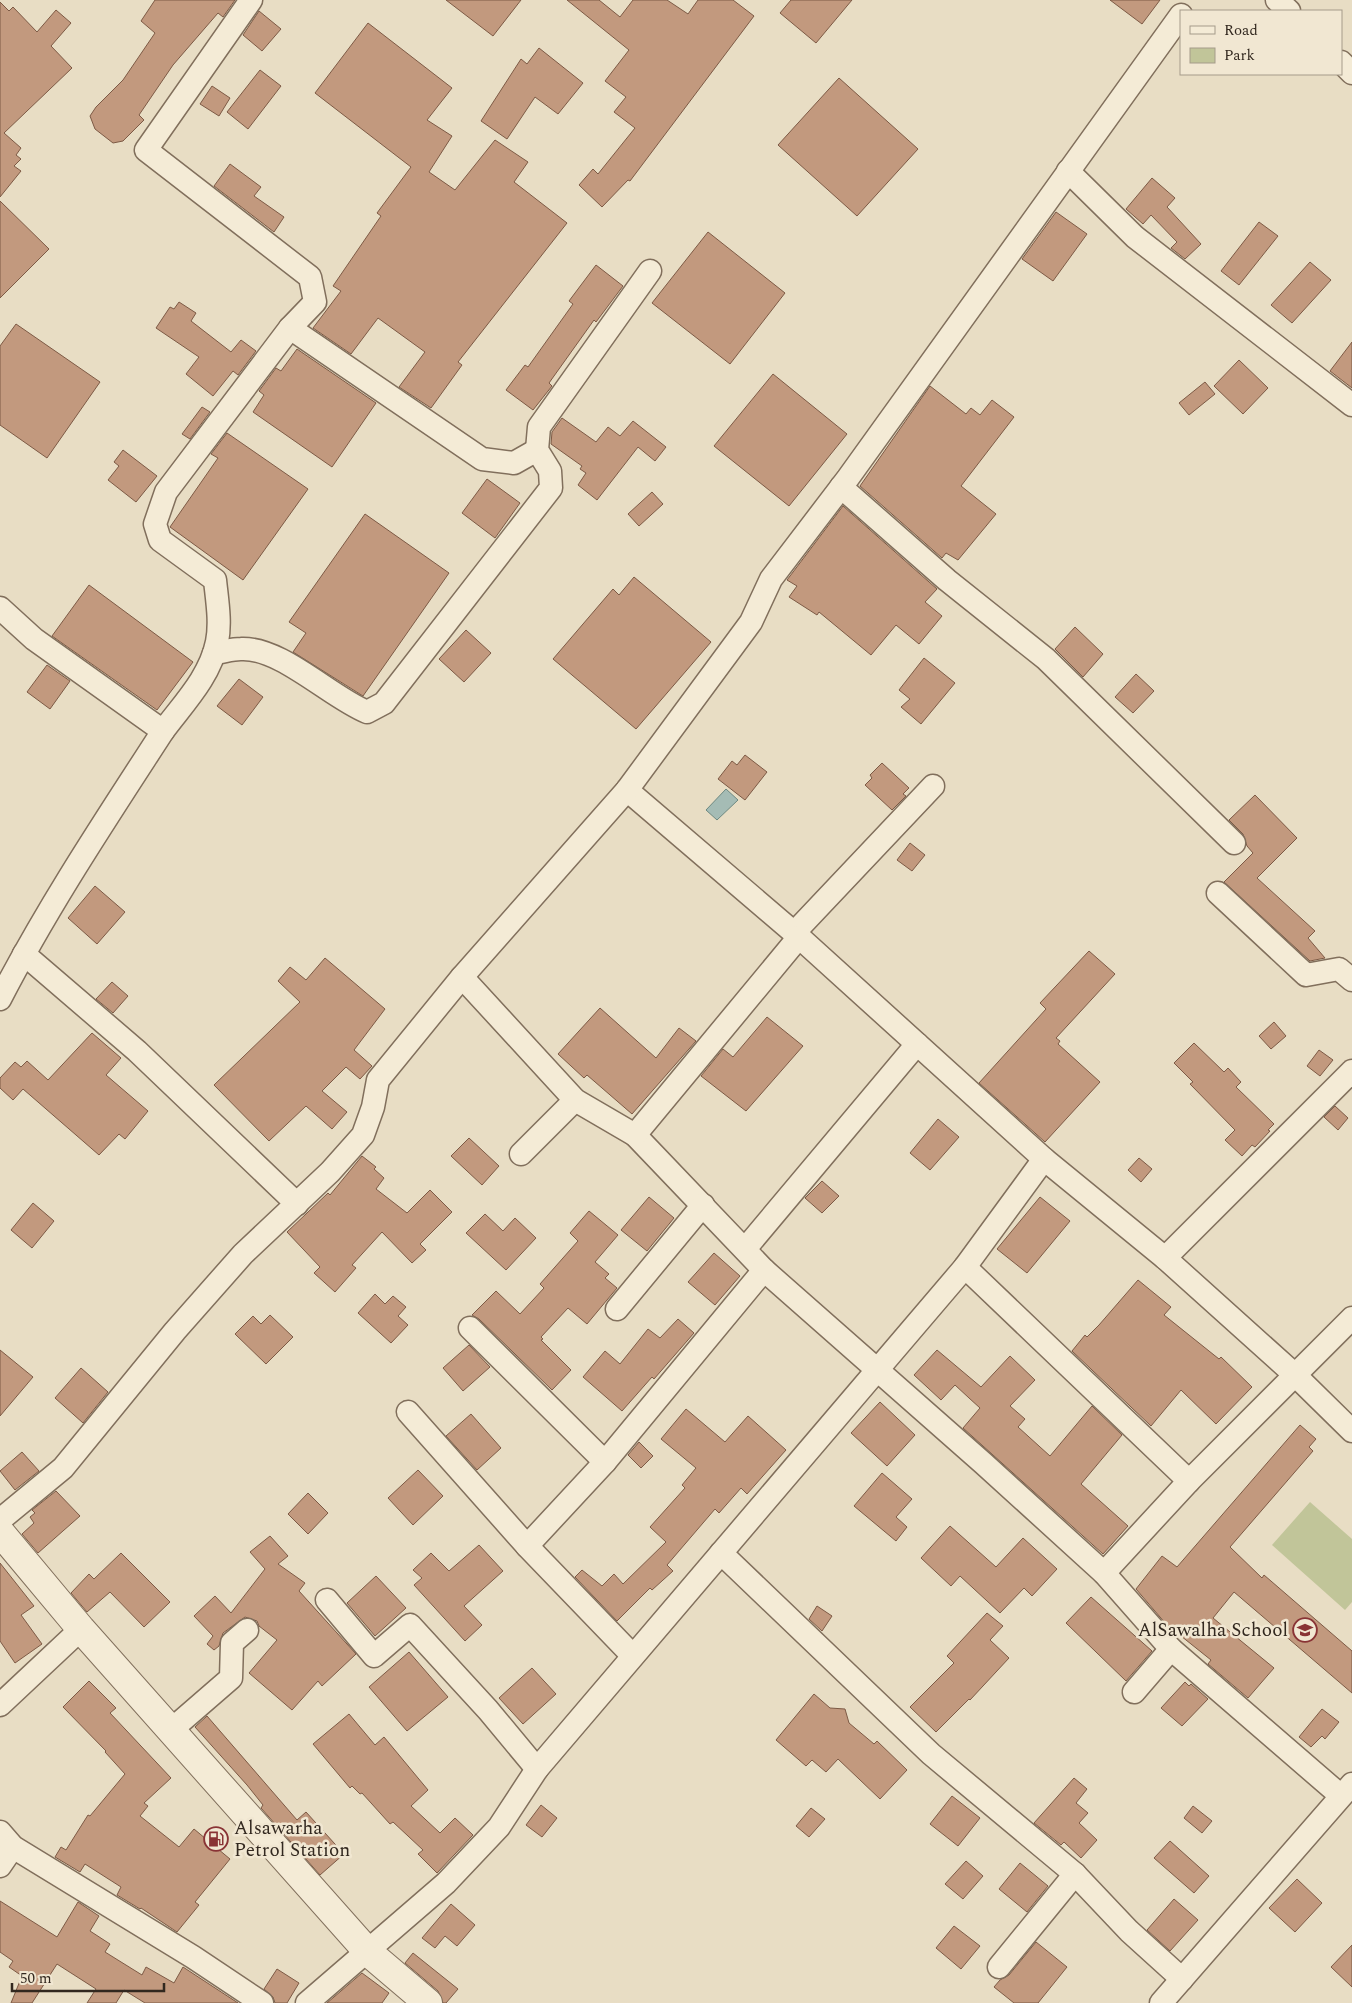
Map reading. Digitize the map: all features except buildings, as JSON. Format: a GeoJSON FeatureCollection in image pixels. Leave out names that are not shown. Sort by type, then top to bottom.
{"type":"FeatureCollection","features":[{"type":"Feature","properties":{"kind":"street"},"geometry":{"type":"LineString","coordinates":[[0,999],[78,861],[163,731],[209,670],[219,628],[215,580],[160,540],[155,524],[166,492],[290,328],[314,302],[310,277],[146,150],[252,0]]}},
{"type":"Feature","properties":{"kind":"street"},"geometry":{"type":"LineString","coordinates":[[1278,0],[1288,10]]}},
{"type":"Feature","properties":{"kind":"street"},"geometry":{"type":"LineString","coordinates":[[0,1520],[63,1468],[175,1331],[237,1261],[297,1204],[363,1135],[373,1106],[378,1080],[462,977],[627,790],[751,622],[772,579],[841,487],[1180,16]]}},
{"type":"Feature","properties":{"kind":"street"},"geometry":{"type":"LineString","coordinates":[[1342,63],[1352,73]]}},
{"type":"Feature","properties":{"kind":"street"},"geometry":{"type":"LineString","coordinates":[[1068,172],[1134,237],[1352,405]]}},
{"type":"Feature","properties":{"kind":"street"},"geometry":{"type":"LineString","coordinates":[[214,653],[242,648],[270,655],[305,674],[353,706],[367,712],[384,703],[552,488],[550,471],[537,450],[539,427],[650,270]]}},
{"type":"Feature","properties":{"kind":"street"},"geometry":{"type":"LineString","coordinates":[[290,328],[482,459],[514,463],[537,450]]}},
{"type":"Feature","properties":{"kind":"street"},"geometry":{"type":"LineString","coordinates":[[841,487],[947,580],[1046,659],[1234,843]]}},
{"type":"Feature","properties":{"kind":"street"},"geometry":{"type":"LineString","coordinates":[[0,608],[34,639],[163,731]]}},
{"type":"Feature","properties":{"kind":"street"},"geometry":{"type":"LineString","coordinates":[[635,1135],[796,935],[933,786]]}},
{"type":"Feature","properties":{"kind":"street"},"geometry":{"type":"LineString","coordinates":[[627,790],[796,935],[1044,1159],[1165,1258],[1294,1374],[1352,1431]]}},
{"type":"Feature","properties":{"kind":"street"},"geometry":{"type":"LineString","coordinates":[[1218,893],[1306,975],[1340,969],[1352,980]]}},
{"type":"Feature","properties":{"kind":"street"},"geometry":{"type":"LineString","coordinates":[[24,954],[137,1051],[297,1204]]}},
{"type":"Feature","properties":{"kind":"street"},"geometry":{"type":"LineString","coordinates":[[462,977],[575,1100],[635,1135],[764,1270],[1104,1573],[1171,1649],[1346,1790],[1161,2003]]}},
{"type":"Feature","properties":{"kind":"street"},"geometry":{"type":"LineString","coordinates":[[745,1249],[917,1044]]}},
{"type":"Feature","properties":{"kind":"street"},"geometry":{"type":"LineString","coordinates":[[1165,1258],[1352,1071]]}},
{"type":"Feature","properties":{"kind":"street"},"geometry":{"type":"LineString","coordinates":[[521,1154],[575,1100]]}},
{"type":"Feature","properties":{"kind":"street"},"geometry":{"type":"LineString","coordinates":[[307,2003],[446,1883],[499,1827],[537,1769],[876,1368],[965,1267],[1044,1159]]}},
{"type":"Feature","properties":{"kind":"street"},"geometry":{"type":"LineString","coordinates":[[617,1310],[703,1205]]}},
{"type":"Feature","properties":{"kind":"street"},"geometry":{"type":"LineString","coordinates":[[965,1267],[1189,1481]]}},
{"type":"Feature","properties":{"kind":"street"},"geometry":{"type":"LineString","coordinates":[[527,1546],[605,1462],[764,1270]]}},
{"type":"Feature","properties":{"kind":"street"},"geometry":{"type":"LineString","coordinates":[[1104,1573],[1189,1481],[1352,1318]]}},
{"type":"Feature","properties":{"kind":"street"},"geometry":{"type":"LineString","coordinates":[[470,1328],[605,1462]]}},
{"type":"Feature","properties":{"kind":"street"},"geometry":{"type":"LineString","coordinates":[[408,1412],[527,1546],[632,1655]]}},
{"type":"Feature","properties":{"kind":"street"},"geometry":{"type":"LineString","coordinates":[[0,1532],[81,1629],[368,1952],[428,2003]]}},
{"type":"Feature","properties":{"kind":"street"},"geometry":{"type":"LineString","coordinates":[[721,1553],[931,1754],[1075,1874],[1129,1931],[1182,1979]]}},
{"type":"Feature","properties":{"kind":"street"},"geometry":{"type":"LineString","coordinates":[[327,1600],[374,1656],[410,1625],[488,1710],[537,1769]]}},
{"type":"Feature","properties":{"kind":"street"},"geometry":{"type":"LineString","coordinates":[[0,1705],[81,1629]]}},
{"type":"Feature","properties":{"kind":"street"},"geometry":{"type":"LineString","coordinates":[[171,1730],[231,1678],[232,1643],[247,1630]]}},
{"type":"Feature","properties":{"kind":"street"},"geometry":{"type":"LineString","coordinates":[[1134,1692],[1171,1649]]}},
{"type":"Feature","properties":{"kind":"street"},"geometry":{"type":"LineString","coordinates":[[0,1866],[6,1839],[193,1957],[262,2003]]}},
{"type":"Feature","properties":{"kind":"street"},"geometry":{"type":"LineString","coordinates":[[999,1967],[1075,1874]]}},
{"type":"Feature","properties":{"kind":"green space"},"geometry":{"type":"Polygon","coordinates":[[[1310,1502],[1352,1539],[1352,1602],[1345,1610],[1272,1545],[1310,1502]]]}},
{"type":"Feature","properties":{"kind":"water"},"geometry":{"type":"Polygon","coordinates":[[[726,789],[738,800],[717,820],[706,810],[726,789]]]}},
{"type":"Feature","properties":{"kind":"place","name":"AlSawalha School"},"geometry":{"type":"Point","coordinates":[1305,1630]}},
{"type":"Feature","properties":{"kind":"place","name":"Alsawarha Petrol Station"},"geometry":{"type":"Point","coordinates":[216,1839]}}]}
